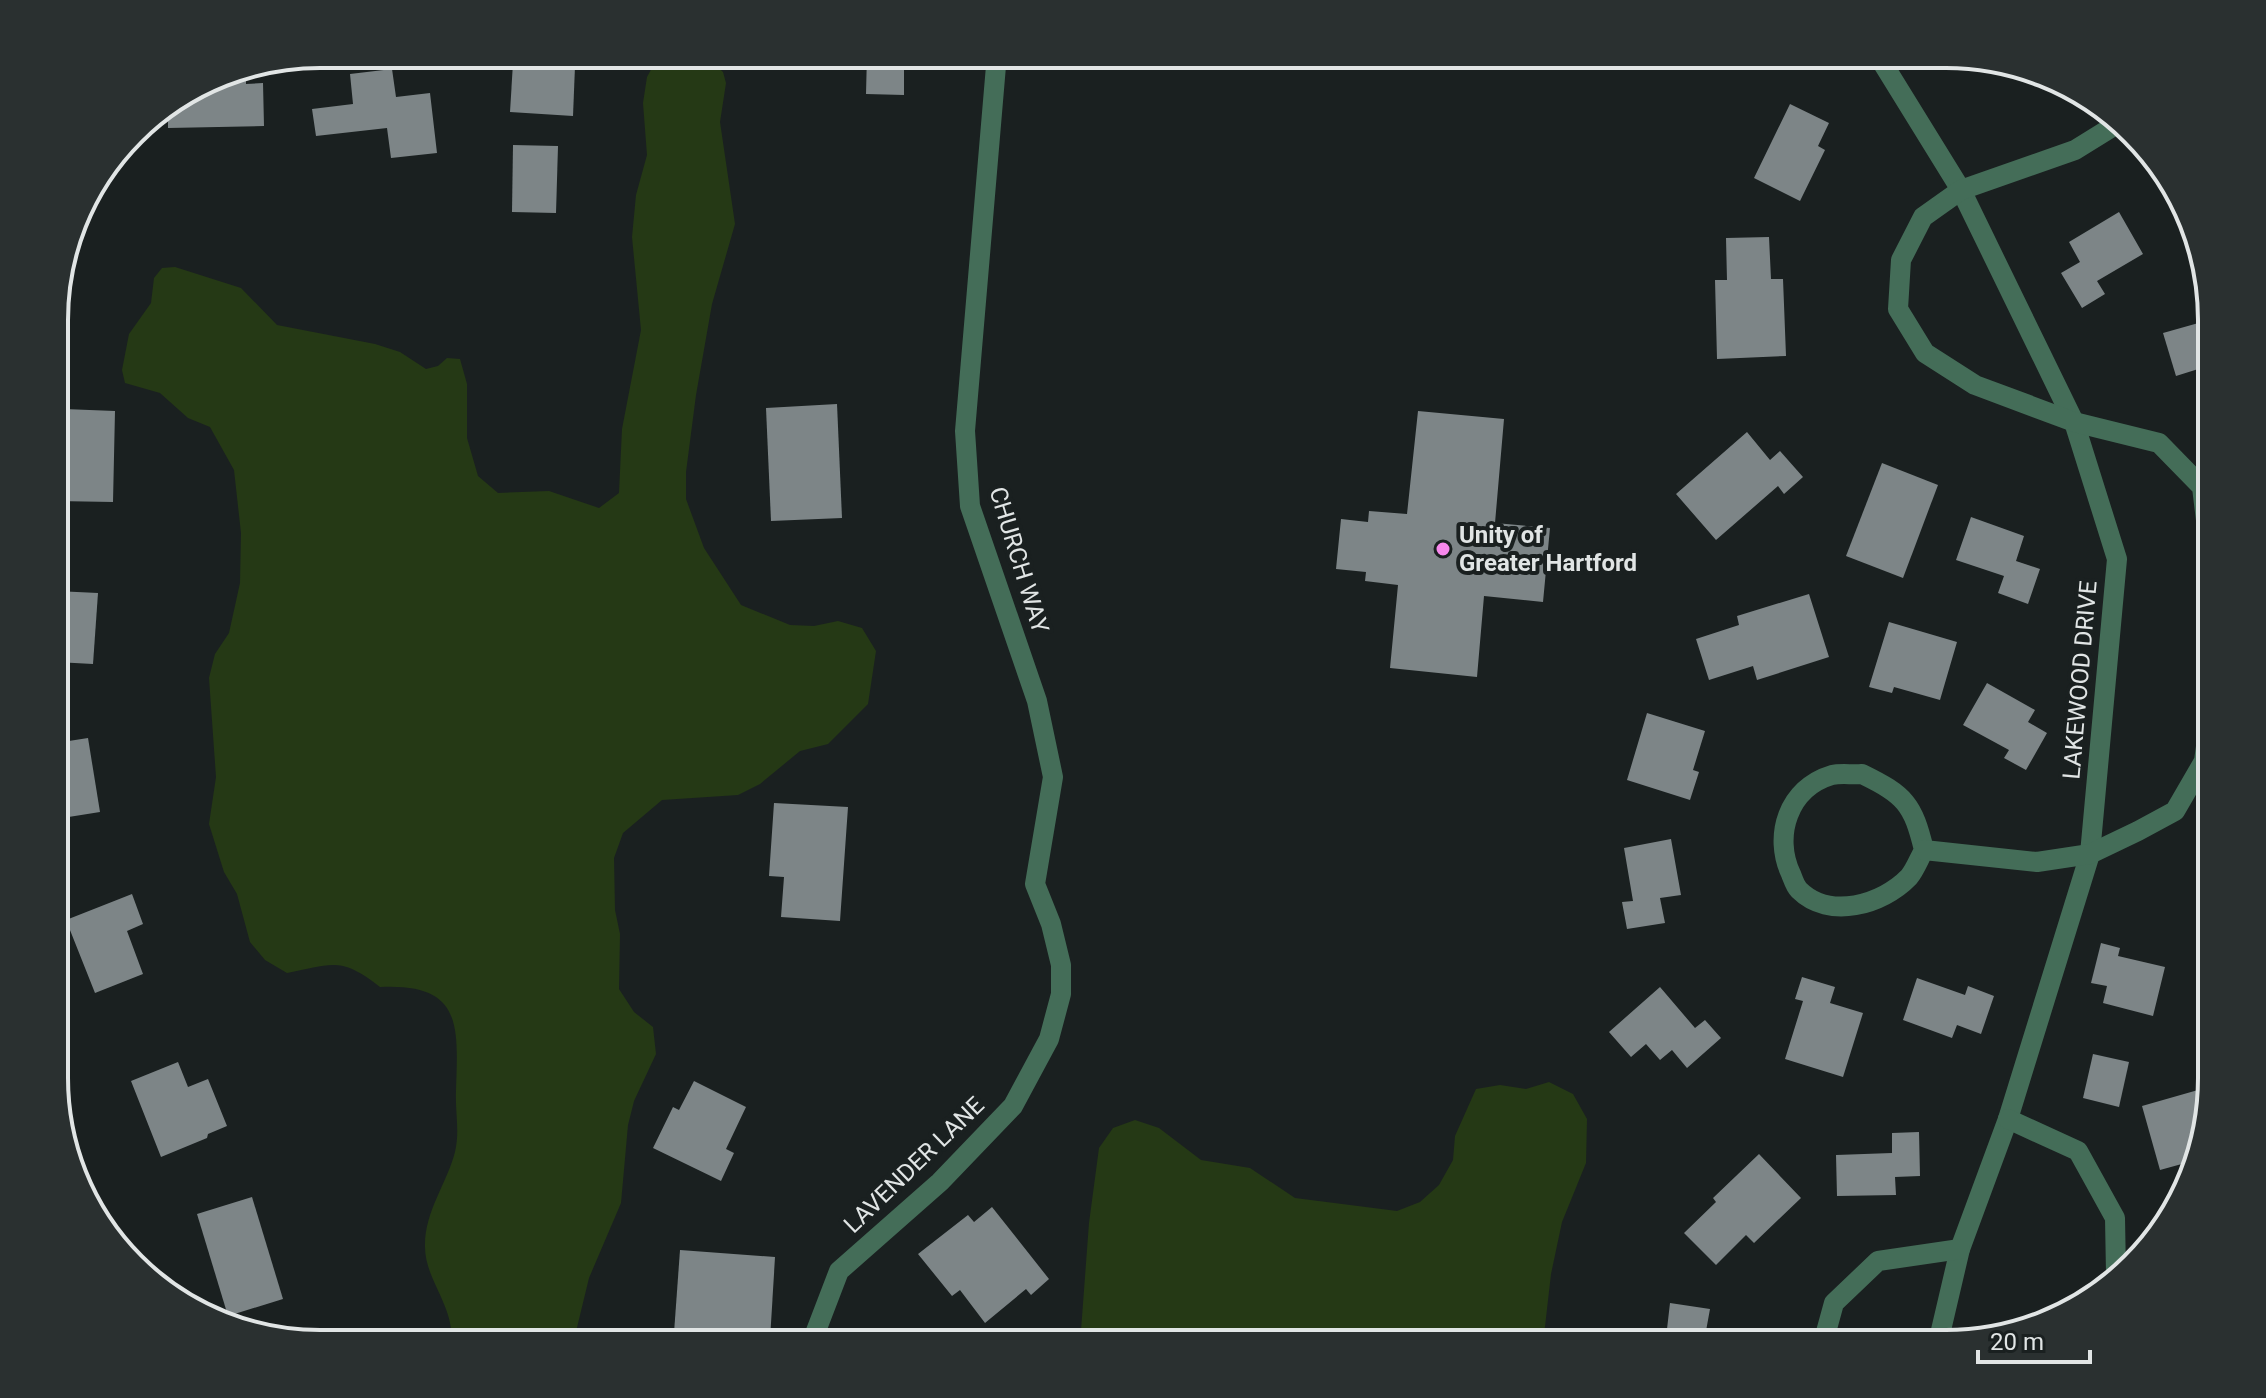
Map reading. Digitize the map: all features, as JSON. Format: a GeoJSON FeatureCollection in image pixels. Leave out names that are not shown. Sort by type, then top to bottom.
{"type":"FeatureCollection","features":[{"type":"Feature","properties":{"kind":"street","name":"CHURCH WAY"},"geometry":{"type":"LineString","coordinates":[[996,68],[965,431],[970,506],[1037,701],[1053,777],[1035,884]]}},
{"type":"Feature","properties":{"kind":"street","name":"LAKEWOOD DRIVE"},"geometry":{"type":"LineString","coordinates":[[1886,68],[1961,190],[2074,422],[2117,559],[2090,854],[2008,1119],[1960,1249],[1941,1329]]}},
{"type":"Feature","properties":{"kind":"street"},"geometry":{"type":"LineString","coordinates":[[2109,129],[2075,150],[1961,190],[1923,217],[1901,260],[1898,309],[1925,353],[1975,385],[2074,422],[2159,443],[2197,482]]}},
{"type":"Feature","properties":{"kind":"street"},"geometry":{"type":"LineString","coordinates":[[1924,850],[2037,862],[2090,854],[2175,811],[2197,773]]}},
{"type":"Feature","properties":{"kind":"street"},"geometry":{"type":"LineString","coordinates":[[1862,774],[1891,788],[1916,816],[1924,850],[1910,876],[1882,897],[1852,907],[1821,904],[1798,889],[1785,862],[1781,835],[1789,808],[1810,787],[1832,775],[1862,774]]}},
{"type":"Feature","properties":{"kind":"street","name":"LAVENDER LANE"},"geometry":{"type":"LineString","coordinates":[[816,1330],[839,1271],[940,1182],[1013,1106],[1049,1039],[1061,994],[1061,965],[1051,924],[1035,884]]}},
{"type":"Feature","properties":{"kind":"street"},"geometry":{"type":"LineString","coordinates":[[2008,1119],[2078,1151],[2115,1218],[2116,1263]]}},
{"type":"Feature","properties":{"kind":"street"},"geometry":{"type":"LineString","coordinates":[[1827,1329],[1834,1303],[1878,1261],[1960,1249]]}},
{"type":"Feature","properties":{"kind":"green space"},"geometry":{"type":"Polygon","coordinates":[[[652,68],[719,68],[726,83],[720,122],[735,224],[712,304],[696,395],[686,472],[686,499],[704,548],[741,605],[790,625],[814,626],[838,621],[862,628],[876,651],[868,704],[828,744],[800,751],[760,784],[738,795],[662,800],[623,833],[614,858],[615,910],[620,934],[619,989],[634,1012],[653,1027],[656,1054],[634,1101],[628,1125],[621,1203],[589,1278],[576,1330],[451,1330],[445,1306],[429,1270],[425,1245],[432,1209],[456,1144],[457,1047],[450,1013],[441,1001],[427,992],[380,987],[345,967],[326,965],[287,973],[265,960],[250,942],[237,894],[224,872],[209,824],[216,777],[209,678],[215,654],[229,633],[240,583],[241,533],[234,470],[210,427],[188,418],[160,393],[125,383],[122,370],[129,334],[151,303],[154,278],[162,268],[175,267],[241,288],[277,325],[375,344],[400,352],[426,369],[438,366],[447,358],[460,359],[467,384],[467,438],[478,476],[498,493],[549,491],[599,508],[619,493],[622,429],[641,330],[632,237],[636,195],[647,155],[643,103],[647,77],[652,68]]]}},
{"type":"Feature","properties":{"kind":"green space"},"geometry":{"type":"Polygon","coordinates":[[[1549,1082],[1573,1094],[1587,1119],[1586,1163],[1562,1222],[1551,1274],[1545,1329],[1081,1330],[1089,1223],[1099,1148],[1113,1128],[1135,1120],[1159,1128],[1201,1160],[1250,1168],[1295,1198],[1397,1211],[1420,1202],[1439,1185],[1453,1160],[1455,1136],[1476,1089],[1500,1085],[1526,1089],[1549,1082]]]}},
{"type":"Feature","properties":{"kind":"building"},"geometry":{"type":"Polygon","coordinates":[[[513,68],[575,68],[573,116],[510,112],[513,68]]]}},
{"type":"Feature","properties":{"kind":"building"},"geometry":{"type":"Polygon","coordinates":[[[867,68],[904,68],[904,95],[866,94],[867,68]]]}},
{"type":"Feature","properties":{"kind":"building"},"geometry":{"type":"Polygon","coordinates":[[[392,69],[396,97],[430,93],[437,153],[391,158],[387,128],[316,136],[312,109],[353,104],[350,74],[392,69]]]}},
{"type":"Feature","properties":{"kind":"building"},"geometry":{"type":"Polygon","coordinates":[[[246,79],[246,84],[263,83],[264,126],[168,128],[168,119],[209,94],[246,79]]]}},
{"type":"Feature","properties":{"kind":"building"},"geometry":{"type":"Polygon","coordinates":[[[1790,104],[1829,123],[1818,146],[1825,150],[1800,201],[1754,178],[1790,104]]]}},
{"type":"Feature","properties":{"kind":"building"},"geometry":{"type":"Polygon","coordinates":[[[513,145],[558,146],[556,213],[512,212],[513,145]]]}},
{"type":"Feature","properties":{"kind":"building"},"geometry":{"type":"Polygon","coordinates":[[[2119,212],[2143,254],[2097,281],[2105,294],[2082,308],[2061,273],[2080,262],[2069,242],[2119,212]]]}},
{"type":"Feature","properties":{"kind":"building"},"geometry":{"type":"Polygon","coordinates":[[[1769,237],[1771,279],[1783,279],[1786,356],[1717,359],[1715,280],[1727,280],[1726,238],[1769,237]]]}},
{"type":"Feature","properties":{"kind":"building"},"geometry":{"type":"Polygon","coordinates":[[[2197,323],[2197,369],[2176,376],[2163,333],[2197,323]]]}},
{"type":"Feature","properties":{"kind":"building"},"geometry":{"type":"Polygon","coordinates":[[[837,404],[842,518],[771,521],[766,408],[837,404]]]}},
{"type":"Feature","properties":{"kind":"building"},"geometry":{"type":"Polygon","coordinates":[[[68,409],[115,411],[113,502],[68,501],[68,409]]]}},
{"type":"Feature","properties":{"kind":"building","name":"Unity of Greater Hartford"},"geometry":{"type":"Polygon","coordinates":[[[1418,411],[1504,419],[1495,523],[1550,528],[1543,602],[1484,596],[1477,677],[1390,668],[1398,585],[1365,581],[1366,572],[1336,569],[1341,519],[1368,522],[1369,511],[1407,514],[1418,411]]]}},
{"type":"Feature","properties":{"kind":"building"},"geometry":{"type":"Polygon","coordinates":[[[1747,432],[1770,460],[1780,451],[1803,477],[1784,494],[1778,486],[1716,540],[1676,494],[1747,432]]]}},
{"type":"Feature","properties":{"kind":"building"},"geometry":{"type":"Polygon","coordinates":[[[1882,463],[1938,485],[1903,578],[1846,556],[1882,463]]]}},
{"type":"Feature","properties":{"kind":"building"},"geometry":{"type":"Polygon","coordinates":[[[1971,517],[2024,536],[2016,561],[2040,569],[2028,604],[1998,593],[2004,576],[1956,560],[1971,517]]]}},
{"type":"Feature","properties":{"kind":"building"},"geometry":{"type":"Polygon","coordinates":[[[68,592],[98,593],[93,664],[68,663],[68,592]]]}},
{"type":"Feature","properties":{"kind":"building"},"geometry":{"type":"Polygon","coordinates":[[[1809,594],[1829,657],[1757,680],[1753,666],[1709,680],[1696,639],[1739,625],[1737,616],[1809,594]]]}},
{"type":"Feature","properties":{"kind":"building"},"geometry":{"type":"Polygon","coordinates":[[[1889,622],[1957,642],[1940,700],[1894,687],[1892,693],[1869,687],[1889,622]]]}},
{"type":"Feature","properties":{"kind":"building"},"geometry":{"type":"Polygon","coordinates":[[[1987,683],[2035,710],[2028,722],[2047,733],[2026,770],[2004,758],[2009,750],[1963,725],[1987,683]]]}},
{"type":"Feature","properties":{"kind":"building"},"geometry":{"type":"Polygon","coordinates":[[[1647,713],[1705,731],[1693,770],[1699,772],[1690,800],[1627,780],[1647,713]]]}},
{"type":"Feature","properties":{"kind":"building"},"geometry":{"type":"Polygon","coordinates":[[[88,738],[100,812],[68,817],[68,741],[88,738]]]}},
{"type":"Feature","properties":{"kind":"building"},"geometry":{"type":"Polygon","coordinates":[[[774,803],[848,807],[840,921],[781,917],[784,877],[769,876],[774,803]]]}},
{"type":"Feature","properties":{"kind":"building"},"geometry":{"type":"Polygon","coordinates":[[[1671,839],[1681,895],[1660,898],[1665,923],[1627,929],[1622,902],[1633,901],[1624,848],[1671,839]]]}},
{"type":"Feature","properties":{"kind":"building"},"geometry":{"type":"Polygon","coordinates":[[[132,894],[143,924],[127,931],[143,974],[95,993],[68,919],[132,894]]]}},
{"type":"Feature","properties":{"kind":"building"},"geometry":{"type":"Polygon","coordinates":[[[2101,943],[2120,948],[2118,956],[2165,967],[2153,1016],[2103,1003],[2107,986],[2091,983],[2101,943]]]}},
{"type":"Feature","properties":{"kind":"building"},"geometry":{"type":"Polygon","coordinates":[[[1802,977],[1835,987],[1830,1003],[1863,1013],[1843,1077],[1785,1059],[1803,1001],[1795,999],[1802,977]]]}},
{"type":"Feature","properties":{"kind":"building"},"geometry":{"type":"Polygon","coordinates":[[[1917,978],[1965,995],[1968,986],[1994,996],[1981,1034],[1957,1025],[1952,1038],[1903,1020],[1917,978]]]}},
{"type":"Feature","properties":{"kind":"building"},"geometry":{"type":"Polygon","coordinates":[[[1660,987],[1695,1028],[1705,1020],[1721,1038],[1687,1068],[1672,1050],[1660,1060],[1646,1044],[1631,1057],[1609,1032],[1660,987]]]}},
{"type":"Feature","properties":{"kind":"building"},"geometry":{"type":"Polygon","coordinates":[[[2093,1054],[2129,1062],[2119,1107],[2083,1098],[2093,1054]]]}},
{"type":"Feature","properties":{"kind":"building"},"geometry":{"type":"Polygon","coordinates":[[[178,1062],[188,1087],[208,1079],[227,1126],[161,1157],[131,1081],[178,1062]]]}},
{"type":"Feature","properties":{"kind":"building"},"geometry":{"type":"Polygon","coordinates":[[[694,1081],[746,1107],[726,1149],[734,1153],[721,1181],[653,1148],[673,1107],[679,1110],[694,1081]]]}},
{"type":"Feature","properties":{"kind":"building"},"geometry":{"type":"Polygon","coordinates":[[[2197,1090],[2193,1127],[2182,1164],[2160,1170],[2142,1106],[2197,1090]]]}},
{"type":"Feature","properties":{"kind":"building"},"geometry":{"type":"Polygon","coordinates":[[[1919,1132],[1920,1176],[1895,1177],[1896,1195],[1837,1196],[1836,1155],[1892,1153],[1892,1133],[1919,1132]]]}},
{"type":"Feature","properties":{"kind":"building"},"geometry":{"type":"Polygon","coordinates":[[[1759,1154],[1801,1198],[1754,1243],[1746,1235],[1716,1265],[1684,1233],[1716,1202],[1713,1198],[1759,1154]]]}},
{"type":"Feature","properties":{"kind":"building"},"geometry":{"type":"Polygon","coordinates":[[[252,1197],[283,1299],[234,1314],[227,1312],[197,1214],[252,1197]]]}},
{"type":"Feature","properties":{"kind":"building"},"geometry":{"type":"Polygon","coordinates":[[[992,1207],[1049,1279],[1031,1295],[1026,1289],[985,1323],[960,1290],[952,1296],[918,1254],[968,1215],[974,1222],[992,1207]]]}},
{"type":"Feature","properties":{"kind":"building"},"geometry":{"type":"Polygon","coordinates":[[[680,1250],[775,1257],[771,1330],[674,1330],[680,1250]]]}},
{"type":"Feature","properties":{"kind":"building"},"geometry":{"type":"Polygon","coordinates":[[[1670,1303],[1710,1309],[1706,1329],[1667,1329],[1670,1303]]]}},
{"type":"Feature","properties":{"kind":"place","name":"Unity of Greater Hartford"},"geometry":{"type":"Point","coordinates":[1443,549]}}]}
